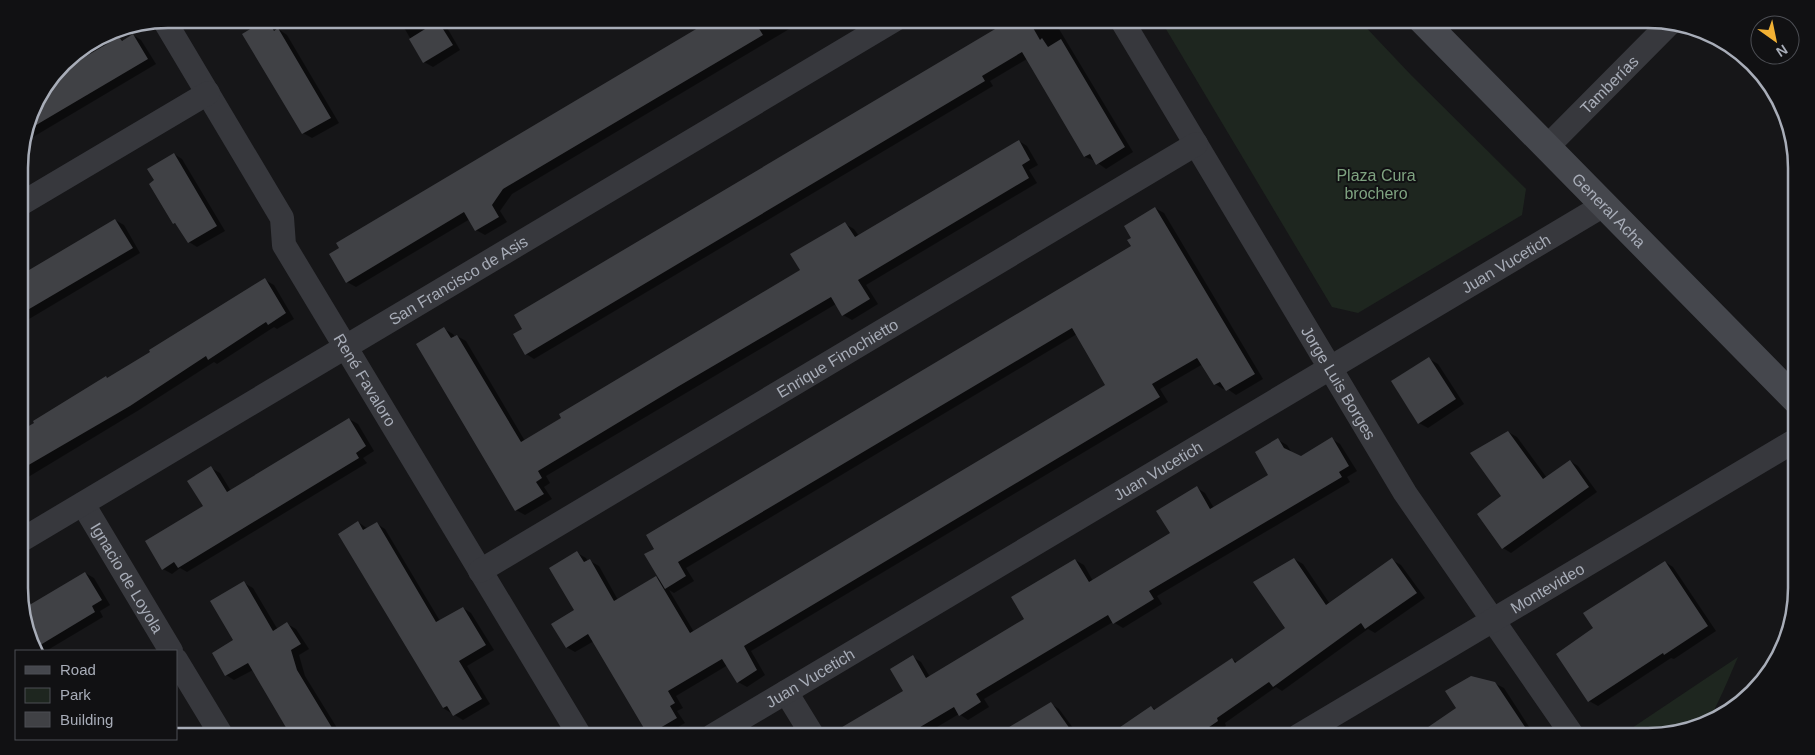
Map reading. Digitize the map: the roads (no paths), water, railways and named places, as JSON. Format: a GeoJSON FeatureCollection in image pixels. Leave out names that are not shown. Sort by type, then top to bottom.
{"type":"FeatureCollection","features":[{"type":"Feature","properties":{"kind":"main road","name":"General Acha"},"geometry":{"type":"LineString","coordinates":[[1430,28],[1788,392]]}},
{"type":"Feature","properties":{"kind":"street","name":"René Favaloro"},"geometry":{"type":"LineString","coordinates":[[169,28],[282,218],[284,245],[575,728]]}},
{"type":"Feature","properties":{"kind":"street","name":"San Francisco de Asis"},"geometry":{"type":"LineString","coordinates":[[28,536],[346,347],[865,28]]}},
{"type":"Feature","properties":{"kind":"street","name":"Jorge Luis Borges"},"geometry":{"type":"LineString","coordinates":[[1126,28],[1405,493],[1567,727]]}},
{"type":"Feature","properties":{"kind":"street","name":"Tamberías"},"geometry":{"type":"LineString","coordinates":[[1547,147],[1664,29]]}},
{"type":"Feature","properties":{"kind":"street"},"geometry":{"type":"LineString","coordinates":[[28,200],[208,93]]}},
{"type":"Feature","properties":{"kind":"street","name":"Enrique Finochietto"},"geometry":{"type":"LineString","coordinates":[[480,571],[1196,144]]}},
{"type":"Feature","properties":{"kind":"street","name":"Juan Vucetich"},"geometry":{"type":"LineString","coordinates":[[726,728],[1604,205]]}},
{"type":"Feature","properties":{"kind":"street","name":"Montevideo"},"geometry":{"type":"LineString","coordinates":[[1313,727],[1788,445]]}},
{"type":"Feature","properties":{"kind":"street","name":"Ignacio de Loyola"},"geometry":{"type":"LineString","coordinates":[[83,504],[170,650]]}},
{"type":"Feature","properties":{"kind":"street"},"geometry":{"type":"LineString","coordinates":[[178,663],[217,728]]}},
{"type":"Feature","properties":{"kind":"street"},"geometry":{"type":"LineString","coordinates":[[786,692],[808,728]]}},
{"type":"Feature","properties":{"kind":"park label","name":"Plaza Cura brochero"},"geometry":{"type":"Point","coordinates":[1376,184]}}]}
